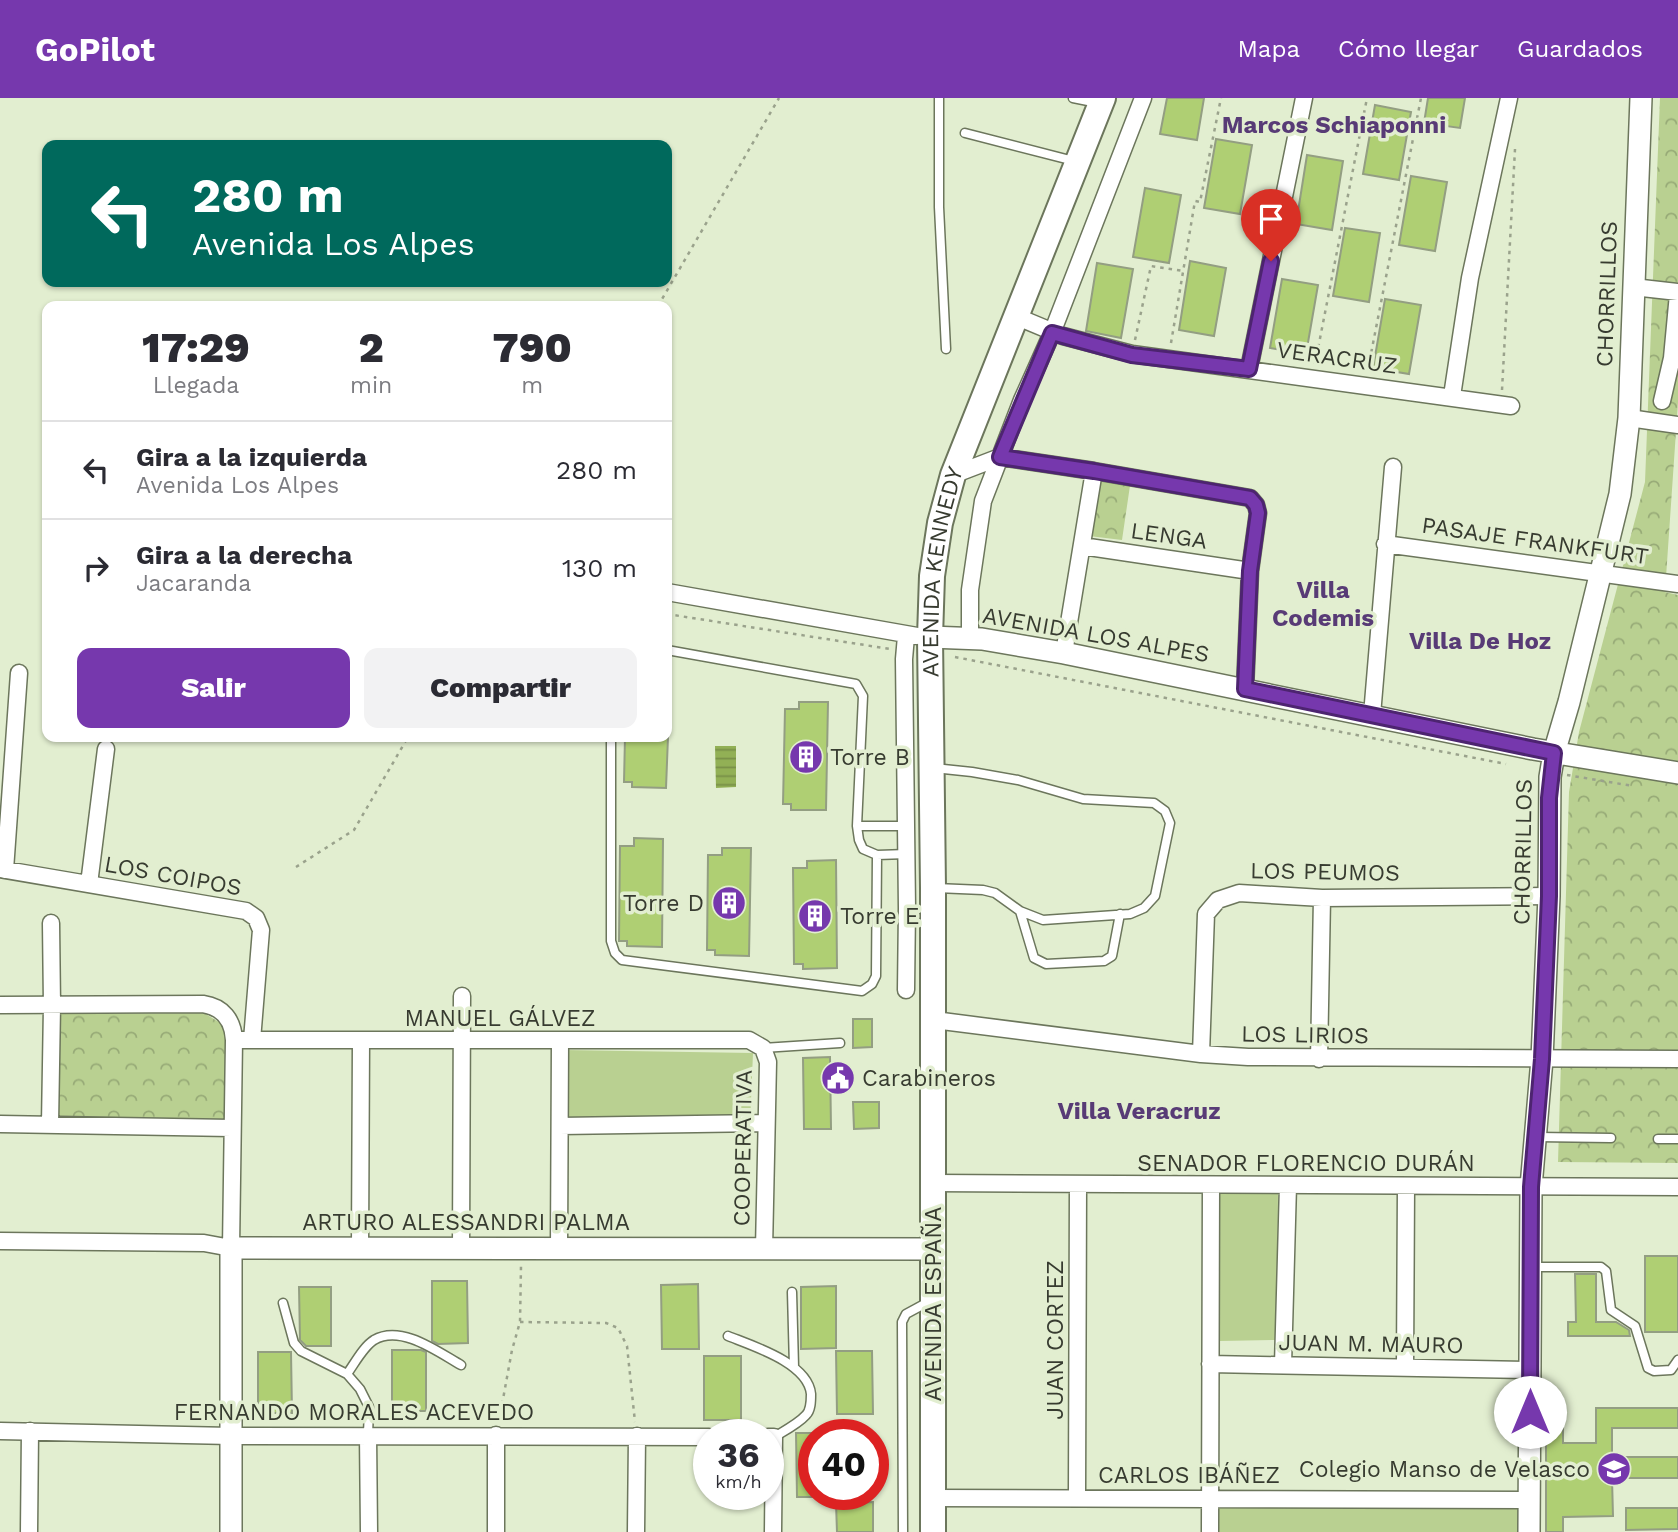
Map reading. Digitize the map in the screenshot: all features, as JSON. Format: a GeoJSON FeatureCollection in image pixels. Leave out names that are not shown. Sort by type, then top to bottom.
{"type":"FeatureCollection","features":[{"type":"Feature","properties":{"kind":"main road","name":"AVENIDA KENNEDY"},"geometry":{"type":"LineString","coordinates":[[933,1075],[931,768],[918,644],[940,523],[953,475],[1102,101]]}},
{"type":"Feature","properties":{"kind":"main road","name":"AVENIDA ESPAÑA"},"geometry":{"type":"LineString","coordinates":[[933,1075],[933,1532]]}},
{"type":"Feature","properties":{"kind":"street","name":"AVENIDA KENNEDY"},"geometry":{"type":"LineString","coordinates":[[970,637],[970,590],[983,501],[1052,333],[1143,98]]}},
{"type":"Feature","properties":{"kind":"street"},"geometry":{"type":"LineString","coordinates":[[1249,369],[1304,98]]}},
{"type":"Feature","properties":{"kind":"street"},"geometry":{"type":"LineString","coordinates":[[1452,396],[1470,278],[1509,98]]}},
{"type":"Feature","properties":{"kind":"street","name":"CHORRILLOS"},"geometry":{"type":"LineString","coordinates":[[1529,1532],[1531,1187],[1542,1059],[1553,763],[1620,494],[1629,418],[1642,98]]}},
{"type":"Feature","properties":{"kind":"street"},"geometry":{"type":"LineString","coordinates":[[1633,287],[1678,293],[1671,368],[1662,401]]}},
{"type":"Feature","properties":{"kind":"street","name":"VERACRUZ"},"geometry":{"type":"LineString","coordinates":[[1015,316],[1052,333],[1132,355],[1506,405]]}},
{"type":"Feature","properties":{"kind":"street"},"geometry":{"type":"LineString","coordinates":[[1629,418],[1678,425]]}},
{"type":"Feature","properties":{"kind":"street"},"geometry":{"type":"LineString","coordinates":[[953,475],[1000,457],[1250,498],[1258,513],[1250,571],[1245,689]]}},
{"type":"Feature","properties":{"kind":"street"},"geometry":{"type":"LineString","coordinates":[[1372,715],[1393,467]]}},
{"type":"Feature","properties":{"kind":"street"},"geometry":{"type":"LineString","coordinates":[[1064,653],[1094,471]]}},
{"type":"Feature","properties":{"kind":"street","name":"PASAJE FRANKFURT"},"geometry":{"type":"LineString","coordinates":[[1385,544],[1678,584]]}},
{"type":"Feature","properties":{"kind":"street","name":"LENGA"},"geometry":{"type":"LineString","coordinates":[[1082,546],[1250,571]]}},
{"type":"Feature","properties":{"kind":"street","name":"AVENIDA LOS ALPES"},"geometry":{"type":"LineString","coordinates":[[672,593],[918,644],[970,637],[1064,653],[1372,715],[1553,763],[1678,773]]}},
{"type":"Feature","properties":{"kind":"street","name":"AVENIDA KENNEDY"},"geometry":{"type":"LineString","coordinates":[[906,990],[906,826],[918,644]]}},
{"type":"Feature","properties":{"kind":"street"},"geometry":{"type":"LineString","coordinates":[[2,869],[19,673]]}},
{"type":"Feature","properties":{"kind":"street"},"geometry":{"type":"LineString","coordinates":[[89,884],[106,749]]}},
{"type":"Feature","properties":{"kind":"street"},"geometry":{"type":"LineString","coordinates":[[906,826],[932,826]]}},
{"type":"Feature","properties":{"kind":"street"},"geometry":{"type":"LineString","coordinates":[[906,854],[932,854]]}},
{"type":"Feature","properties":{"kind":"street","name":"LOS COIPOS"},"geometry":{"type":"LineString","coordinates":[[2,869],[246,911],[256,918],[261,930],[252,1040]]}},
{"type":"Feature","properties":{"kind":"street","name":"LOS PEUMOS"},"geometry":{"type":"LineString","coordinates":[[1201,1054],[1206,914],[1218,900],[1239,892],[1322,898],[1549,896]]}},
{"type":"Feature","properties":{"kind":"street"},"geometry":{"type":"LineString","coordinates":[[1319,1059],[1322,898]]}},
{"type":"Feature","properties":{"kind":"street"},"geometry":{"type":"LineString","coordinates":[[50,1124],[51,923]]}},
{"type":"Feature","properties":{"kind":"street"},"geometry":{"type":"LineString","coordinates":[[461,1248],[462,996]]}},
{"type":"Feature","properties":{"kind":"street"},"geometry":{"type":"LineString","coordinates":[[0,1005],[203,1004],[217,1008],[232,1024],[231,1532]]}},
{"type":"Feature","properties":{"kind":"street","name":"LOS LIRIOS"},"geometry":{"type":"LineString","coordinates":[[934,1020],[1201,1054],[1319,1059],[1678,1059]]}},
{"type":"Feature","properties":{"kind":"street","name":"MANUEL GÁLVEZ"},"geometry":{"type":"LineString","coordinates":[[234,1040],[749,1040],[763,1048]]}},
{"type":"Feature","properties":{"kind":"street"},"geometry":{"type":"LineString","coordinates":[[360,1040],[360,1248]]}},
{"type":"Feature","properties":{"kind":"street"},"geometry":{"type":"LineString","coordinates":[[559,1248],[560,1041]]}},
{"type":"Feature","properties":{"kind":"street","name":"COOPERATIVA"},"geometry":{"type":"LineString","coordinates":[[763,1048],[768,1062],[764,1249]]}},
{"type":"Feature","properties":{"kind":"street"},"geometry":{"type":"LineString","coordinates":[[560,1126],[766,1122]]}},
{"type":"Feature","properties":{"kind":"street"},"geometry":{"type":"LineString","coordinates":[[0,1124],[231,1128]]}},
{"type":"Feature","properties":{"kind":"street","name":"SENADOR FLORENCIO DURÁN"},"geometry":{"type":"LineString","coordinates":[[933,1183],[1678,1187]]}},
{"type":"Feature","properties":{"kind":"street","name":"JUAN CORTEZ"},"geometry":{"type":"LineString","coordinates":[[1077,1497],[1078,1184]]}},
{"type":"Feature","properties":{"kind":"street"},"geometry":{"type":"LineString","coordinates":[[1210,1532],[1211,1185]]}},
{"type":"Feature","properties":{"kind":"street"},"geometry":{"type":"LineString","coordinates":[[1283,1365],[1288,1185]]}},
{"type":"Feature","properties":{"kind":"street"},"geometry":{"type":"LineString","coordinates":[[1405,1368],[1406,1186]]}},
{"type":"Feature","properties":{"kind":"street","name":"ARTURO ALESSANDRI PALMA"},"geometry":{"type":"LineString","coordinates":[[0,1241],[204,1243],[231,1248],[933,1249]]}},
{"type":"Feature","properties":{"kind":"street","name":"JUAN M. MAURO"},"geometry":{"type":"LineString","coordinates":[[1210,1364],[1530,1370]]}},
{"type":"Feature","properties":{"kind":"street","name":"FERNANDO MORALES ACEVEDO"},"geometry":{"type":"LineString","coordinates":[[0,1431],[231,1436],[693,1437]]}},
{"type":"Feature","properties":{"kind":"street"},"geometry":{"type":"LineString","coordinates":[[29,1532],[30,1431]]}},
{"type":"Feature","properties":{"kind":"street"},"geometry":{"type":"LineString","coordinates":[[368,1435],[369,1532]]}},
{"type":"Feature","properties":{"kind":"street"},"geometry":{"type":"LineString","coordinates":[[496,1435],[496,1532]]}},
{"type":"Feature","properties":{"kind":"street"},"geometry":{"type":"LineString","coordinates":[[636,1532],[637,1436]]}},
{"type":"Feature","properties":{"kind":"street","name":"CARLOS IBÁÑEZ"},"geometry":{"type":"LineString","coordinates":[[933,1498],[1530,1500]]}},
{"type":"Feature","properties":{"kind":"street"},"geometry":{"type":"LineString","coordinates":[[773,1510],[773,1532]]}},
{"type":"Feature","properties":{"kind":"lane"},"geometry":{"type":"LineString","coordinates":[[939,98],[939,207],[946,349]]}},
{"type":"Feature","properties":{"kind":"lane"},"geometry":{"type":"LineString","coordinates":[[1073,98],[1102,101]]}},
{"type":"Feature","properties":{"kind":"lane"},"geometry":{"type":"LineString","coordinates":[[965,133],[1078,162]]}},
{"type":"Feature","properties":{"kind":"lane"},"geometry":{"type":"LineString","coordinates":[[672,651],[856,684],[863,696],[857,826],[863,849],[877,855],[906,854]]}},
{"type":"Feature","properties":{"kind":"lane"},"geometry":{"type":"LineString","coordinates":[[611,742],[611,941],[615,953],[622,960],[862,991],[873,984],[876,976],[877,855]]}},
{"type":"Feature","properties":{"kind":"lane"},"geometry":{"type":"LineString","coordinates":[[931,768],[1018,780],[1083,799],[1154,803],[1165,811],[1170,823],[1155,896],[1144,908],[1130,914],[1043,920],[1020,911],[995,893],[933,888]]}},
{"type":"Feature","properties":{"kind":"lane"},"geometry":{"type":"LineString","coordinates":[[857,826],[906,826]]}},
{"type":"Feature","properties":{"kind":"lane"},"geometry":{"type":"LineString","coordinates":[[1020,911],[1034,958],[1046,964],[1104,961],[1112,956],[1120,914]]}},
{"type":"Feature","properties":{"kind":"lane"},"geometry":{"type":"LineString","coordinates":[[763,1048],[840,1042]]}},
{"type":"Feature","properties":{"kind":"lane"},"geometry":{"type":"LineString","coordinates":[[1535,1137],[1611,1138]]}},
{"type":"Feature","properties":{"kind":"lane"},"geometry":{"type":"LineString","coordinates":[[1658,1139],[1678,1139]]}},
{"type":"Feature","properties":{"kind":"lane"},"geometry":{"type":"LineString","coordinates":[[1531,1267],[1601,1267],[1606,1271],[1611,1310],[1636,1326],[1648,1368],[1662,1372],[1671,1370],[1678,1360]]}},
{"type":"Feature","properties":{"kind":"lane"},"geometry":{"type":"LineString","coordinates":[[792,1292],[794,1367]]}},
{"type":"Feature","properties":{"kind":"lane"},"geometry":{"type":"LineString","coordinates":[[903,1532],[902,1322],[906,1314],[933,1300]]}},
{"type":"Feature","properties":{"kind":"lane"},"geometry":{"type":"LineString","coordinates":[[283,1303],[294,1343],[300,1351],[347,1374],[360,1389],[369,1407],[368,1435]]}},
{"type":"Feature","properties":{"kind":"lane"},"geometry":{"type":"LineString","coordinates":[[347,1374],[374,1340],[387,1335],[407,1337],[461,1365]]}},
{"type":"Feature","properties":{"kind":"lane"},"geometry":{"type":"LineString","coordinates":[[728,1336],[794,1367],[803,1375],[810,1388],[811,1402],[807,1414],[784,1429]]}},
{"type":"Feature","properties":{"kind":"path"},"geometry":{"type":"LineString","coordinates":[[672,282],[779,98]]}},
{"type":"Feature","properties":{"kind":"path"},"geometry":{"type":"LineString","coordinates":[[1168,359],[1195,201],[1200,202],[1221,98]]}},
{"type":"Feature","properties":{"kind":"path"},"geometry":{"type":"LineString","coordinates":[[1312,378],[1367,98]]}},
{"type":"Feature","properties":{"kind":"path"},"geometry":{"type":"LineString","coordinates":[[1365,385],[1421,98]]}},
{"type":"Feature","properties":{"kind":"path"},"geometry":{"type":"LineString","coordinates":[[1506,405],[1516,142]]}},
{"type":"Feature","properties":{"kind":"path"},"geometry":{"type":"LineString","coordinates":[[1132,355],[1151,266],[1183,271]]}},
{"type":"Feature","properties":{"kind":"path"},"geometry":{"type":"LineString","coordinates":[[672,615],[873,648],[918,644],[1511,765]]}},
{"type":"Feature","properties":{"kind":"path"},"geometry":{"type":"LineString","coordinates":[[296,867],[354,830],[405,742]]}},
{"type":"Feature","properties":{"kind":"path"},"geometry":{"type":"LineString","coordinates":[[1553,763],[1640,787]]}},
{"type":"Feature","properties":{"kind":"path"},"geometry":{"type":"LineString","coordinates":[[496,1435],[520,1322],[521,1248]]}},
{"type":"Feature","properties":{"kind":"path"},"geometry":{"type":"LineString","coordinates":[[520,1322],[606,1323],[618,1328],[628,1346],[637,1436]]}},
{"type":"Feature","properties":{"kind":"green space"},"geometry":{"type":"Polygon","coordinates":[[[1660,98],[1678,98],[1678,402],[1665,592],[1678,595],[1678,1163],[1558,1162],[1569,792],[1579,732],[1645,482],[1660,98]]]}},
{"type":"Feature","properties":{"kind":"green space"},"geometry":{"type":"Polygon","coordinates":[[[1100,467],[1132,472],[1122,540],[1089,536],[1100,467]]]}},
{"type":"Feature","properties":{"kind":"green space"},"geometry":{"type":"Polygon","coordinates":[[[204,1013],[222,1024],[227,1035],[225,1123],[55,1118],[58,1014],[204,1013]]]}},
{"type":"Feature","properties":{"kind":"green space"},"geometry":{"type":"Polygon","coordinates":[[[563,1050],[753,1053],[750,1124],[565,1124],[563,1050]]]}},
{"type":"Feature","properties":{"kind":"green space"},"geometry":{"type":"Polygon","coordinates":[[[1218,1188],[1278,1190],[1277,1340],[1220,1341],[1218,1188]]]}},
{"type":"Feature","properties":{"kind":"green space"},"geometry":{"type":"Polygon","coordinates":[[[1217,1506],[1523,1508],[1523,1532],[1218,1532],[1217,1506]]]}},
{"type":"Feature","properties":{"kind":"shaded area"},"geometry":{"type":"Polygon","coordinates":[[[715,746],[736,746],[736,787],[716,788],[715,746]]]}},
{"type":"Feature","properties":{"kind":"building"},"geometry":{"type":"Polygon","coordinates":[[[1167,98],[1204,98],[1197,140],[1160,134],[1167,98]]]}},
{"type":"Feature","properties":{"kind":"building"},"geometry":{"type":"Polygon","coordinates":[[[1428,98],[1465,98],[1460,128],[1424,123],[1428,98]]]}},
{"type":"Feature","properties":{"kind":"building"},"geometry":{"type":"Polygon","coordinates":[[[1375,105],[1411,112],[1399,180],[1363,174],[1375,105]]]}},
{"type":"Feature","properties":{"kind":"building"},"geometry":{"type":"Polygon","coordinates":[[[1216,139],[1252,145],[1240,214],[1204,208],[1216,139]]]}},
{"type":"Feature","properties":{"kind":"building"},"geometry":{"type":"Polygon","coordinates":[[[1307,155],[1343,161],[1332,230],[1296,224],[1307,155]]]}},
{"type":"Feature","properties":{"kind":"building"},"geometry":{"type":"Polygon","coordinates":[[[1411,176],[1447,182],[1435,251],[1399,245],[1411,176]]]}},
{"type":"Feature","properties":{"kind":"building"},"geometry":{"type":"Polygon","coordinates":[[[1145,188],[1181,195],[1169,263],[1133,257],[1145,188]]]}},
{"type":"Feature","properties":{"kind":"building"},"geometry":{"type":"Polygon","coordinates":[[[1345,228],[1380,233],[1369,302],[1333,296],[1345,228]]]}},
{"type":"Feature","properties":{"kind":"building"},"geometry":{"type":"Polygon","coordinates":[[[1190,261],[1226,268],[1214,336],[1179,330],[1190,261]]]}},
{"type":"Feature","properties":{"kind":"building"},"geometry":{"type":"Polygon","coordinates":[[[1097,263],[1133,269],[1121,338],[1086,331],[1097,263]]]}},
{"type":"Feature","properties":{"kind":"building"},"geometry":{"type":"Polygon","coordinates":[[[1282,279],[1318,285],[1306,354],[1270,348],[1282,279]]]}},
{"type":"Feature","properties":{"kind":"building"},"geometry":{"type":"Polygon","coordinates":[[[1385,299],[1421,305],[1409,374],[1373,368],[1385,299]]]}},
{"type":"Feature","properties":{"kind":"building","name":"Torre B"},"geometry":{"type":"Polygon","coordinates":[[[799,702],[828,702],[826,810],[791,810],[791,804],[783,804],[785,709],[799,709],[799,702]]]}},
{"type":"Feature","properties":{"kind":"building"},"geometry":{"type":"Polygon","coordinates":[[[625,742],[668,742],[666,788],[632,787],[632,782],[624,782],[625,742]]]}},
{"type":"Feature","properties":{"kind":"building"},"geometry":{"type":"Polygon","coordinates":[[[634,838],[663,839],[662,947],[627,946],[627,941],[619,941],[620,846],[634,846],[634,838]]]}},
{"type":"Feature","properties":{"kind":"building","name":"Torre D"},"geometry":{"type":"Polygon","coordinates":[[[722,848],[751,848],[749,956],[715,955],[715,950],[707,950],[708,855],[722,855],[722,848]]]}},
{"type":"Feature","properties":{"kind":"building","name":"Torre E"},"geometry":{"type":"Polygon","coordinates":[[[836,860],[837,968],[803,969],[803,964],[794,964],[793,868],[807,868],[807,861],[836,860]]]}},
{"type":"Feature","properties":{"kind":"building"},"geometry":{"type":"Polygon","coordinates":[[[853,1019],[872,1019],[872,1047],[853,1048],[853,1019]]]}},
{"type":"Feature","properties":{"kind":"building"},"geometry":{"type":"Polygon","coordinates":[[[830,1057],[831,1129],[804,1129],[803,1058],[830,1057]]]}},
{"type":"Feature","properties":{"kind":"building"},"geometry":{"type":"Polygon","coordinates":[[[853,1102],[879,1102],[879,1128],[854,1129],[853,1102]]]}},
{"type":"Feature","properties":{"kind":"building"},"geometry":{"type":"Polygon","coordinates":[[[1645,1256],[1678,1256],[1678,1332],[1645,1332],[1645,1256]]]}},
{"type":"Feature","properties":{"kind":"building"},"geometry":{"type":"Polygon","coordinates":[[[1575,1274],[1596,1274],[1596,1322],[1616,1322],[1629,1330],[1630,1336],[1568,1336],[1568,1322],[1576,1322],[1575,1274]]]}},
{"type":"Feature","properties":{"kind":"building"},"geometry":{"type":"Polygon","coordinates":[[[432,1281],[467,1281],[468,1343],[438,1344],[432,1341],[432,1281]]]}},
{"type":"Feature","properties":{"kind":"building"},"geometry":{"type":"Polygon","coordinates":[[[698,1284],[699,1349],[662,1349],[661,1285],[698,1284]]]}},
{"type":"Feature","properties":{"kind":"building"},"geometry":{"type":"Polygon","coordinates":[[[836,1286],[836,1348],[801,1349],[801,1287],[836,1286]]]}},
{"type":"Feature","properties":{"kind":"building"},"geometry":{"type":"Polygon","coordinates":[[[299,1287],[331,1287],[331,1346],[306,1346],[300,1340],[299,1287]]]}},
{"type":"Feature","properties":{"kind":"building"},"geometry":{"type":"Polygon","coordinates":[[[392,1350],[426,1352],[426,1411],[392,1411],[392,1350]]]}},
{"type":"Feature","properties":{"kind":"building"},"geometry":{"type":"Polygon","coordinates":[[[836,1351],[872,1351],[873,1414],[837,1414],[836,1351]]]}},
{"type":"Feature","properties":{"kind":"building"},"geometry":{"type":"Polygon","coordinates":[[[258,1352],[291,1352],[292,1413],[258,1413],[258,1352]]]}},
{"type":"Feature","properties":{"kind":"building"},"geometry":{"type":"Polygon","coordinates":[[[704,1356],[741,1356],[741,1419],[704,1419],[704,1356]]]}},
{"type":"Feature","properties":{"kind":"building"},"geometry":{"type":"Polygon","coordinates":[[[1546,1408],[1563,1408],[1563,1443],[1596,1443],[1596,1408],[1678,1408],[1678,1428],[1612,1428],[1612,1457],[1678,1457],[1678,1478],[1612,1478],[1613,1516],[1563,1517],[1563,1532],[1546,1532],[1546,1408]]]}},
{"type":"Feature","properties":{"kind":"building"},"geometry":{"type":"Polygon","coordinates":[[[796,1433],[798,1433],[798,1497],[796,1433]]]}},
{"type":"Feature","properties":{"kind":"building"},"geometry":{"type":"Polygon","coordinates":[[[1626,1508],[1678,1508],[1678,1529],[1626,1530],[1626,1508]]]}},
{"type":"Feature","properties":{"kind":"building"},"geometry":{"type":"Polygon","coordinates":[[[836,1510],[873,1510],[873,1532],[837,1532],[836,1510]]]}},
{"type":"Feature","properties":{"kind":"place","name":"Torre B"},"geometry":{"type":"Point","coordinates":[806,757]}},
{"type":"Feature","properties":{"kind":"place","name":"Torre D"},"geometry":{"type":"Point","coordinates":[729,903]}},
{"type":"Feature","properties":{"kind":"place","name":"Torre E"},"geometry":{"type":"Point","coordinates":[815,916]}},
{"type":"Feature","properties":{"kind":"place","name":"Carabineros"},"geometry":{"type":"Point","coordinates":[838,1078]}},
{"type":"Feature","properties":{"kind":"place","name":"Colegio Manso de Velasco"},"geometry":{"type":"Point","coordinates":[1614,1469]}},
{"type":"Feature","properties":{"kind":"district","name":"Marcos Schiaponni"},"geometry":{"type":"Point","coordinates":[1334,125]}},
{"type":"Feature","properties":{"kind":"district","name":"Villa Codemis"},"geometry":{"type":"Point","coordinates":[1323,604]}},
{"type":"Feature","properties":{"kind":"district","name":"Villa De Hoz"},"geometry":{"type":"Point","coordinates":[1480,641]}},
{"type":"Feature","properties":{"kind":"district","name":"Villa Veracruz"},"geometry":{"type":"Point","coordinates":[1139,1111]}},
{"type":"Feature","properties":{"kind":"route"},"geometry":{"type":"LineString","coordinates":[[1271,261],[1249,369],[1132,355],[1052,333],[1000,457],[1250,498],[1258,513],[1250,571],[1245,689],[1554,753],[1549,798],[1549,896],[1542,1059],[1531,1187],[1530,1412]]}}]}
